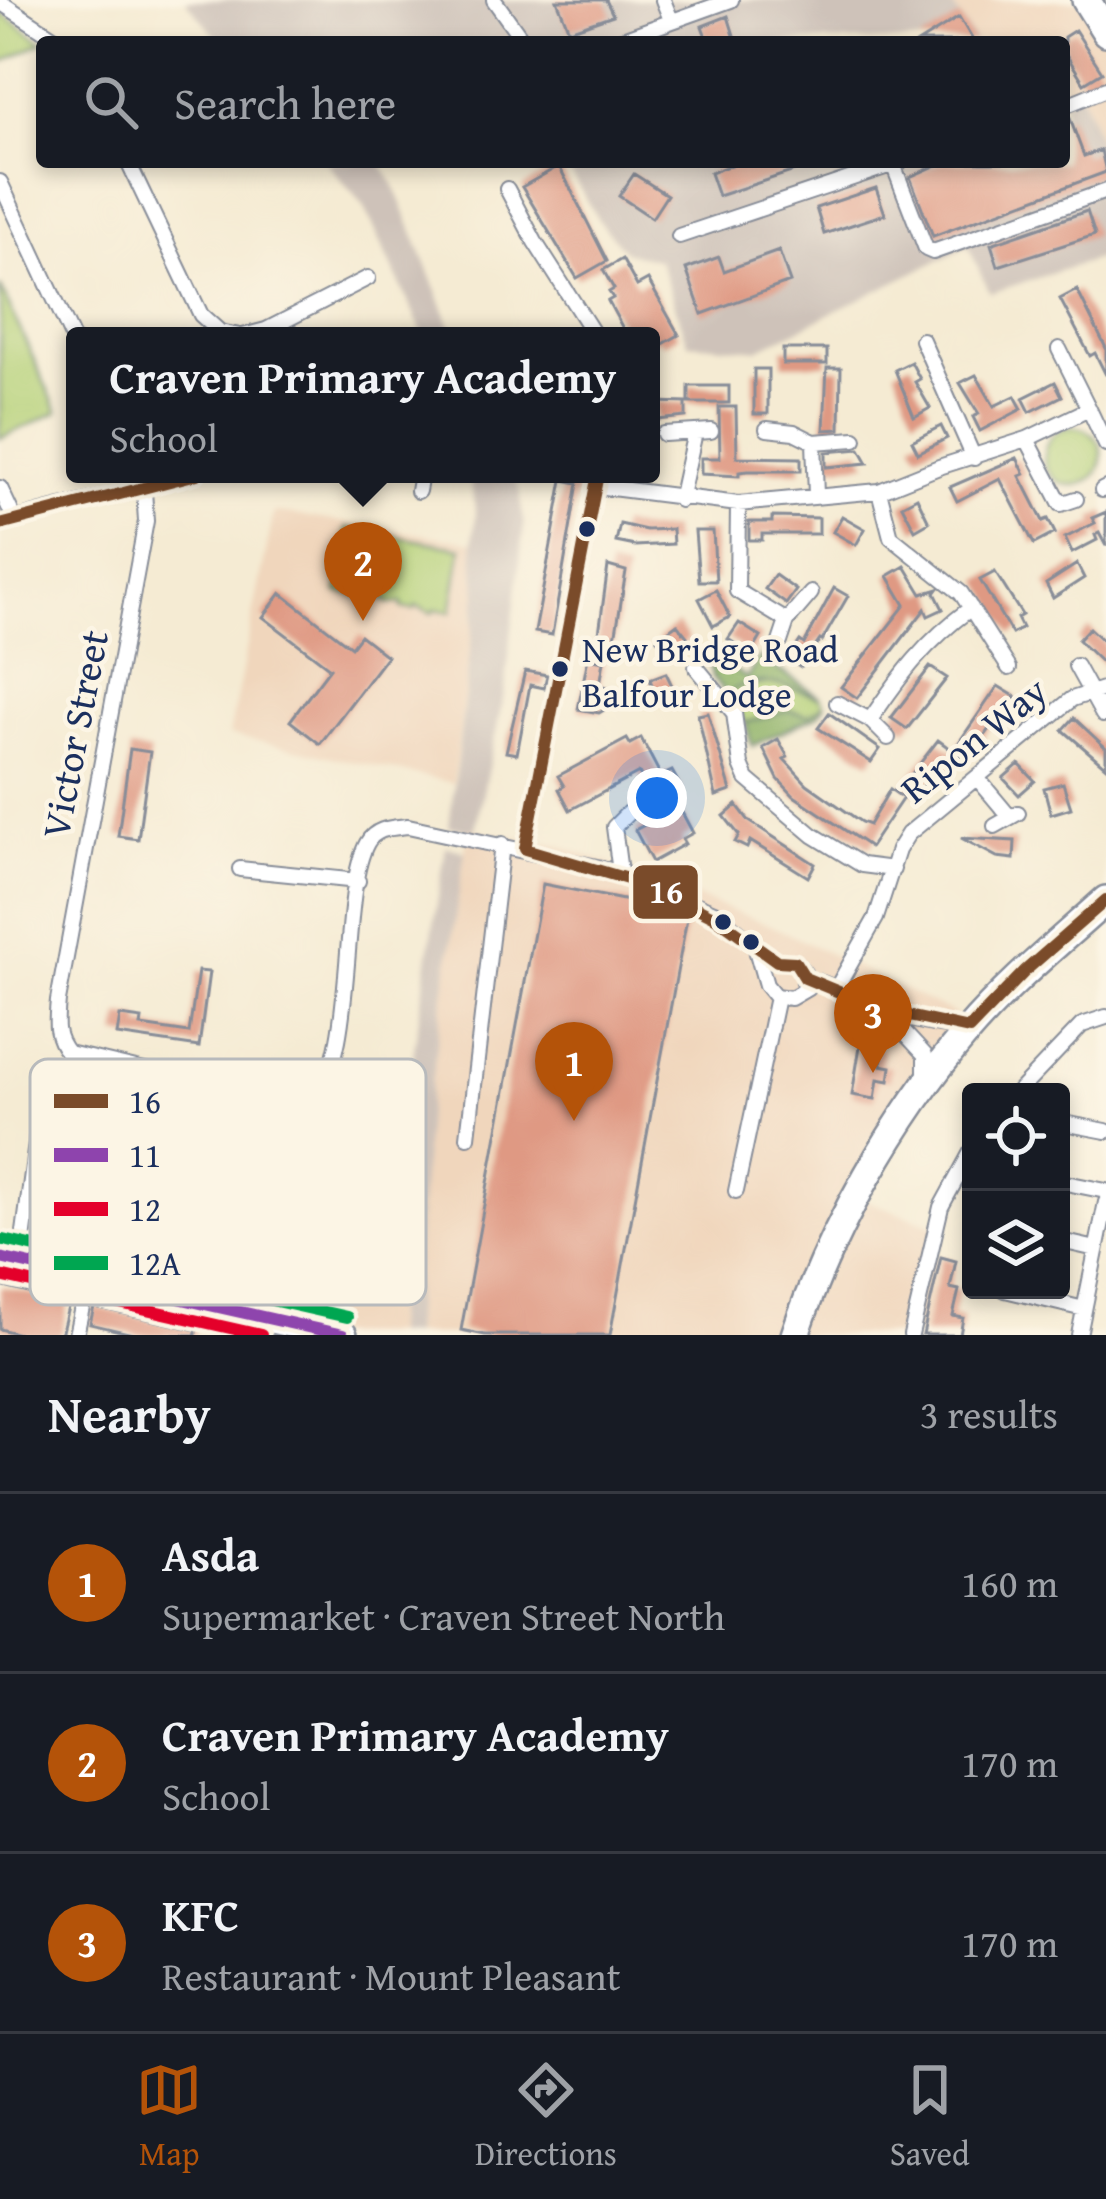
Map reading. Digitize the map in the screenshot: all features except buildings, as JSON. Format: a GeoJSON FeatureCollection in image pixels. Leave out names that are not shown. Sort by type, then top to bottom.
{"type":"FeatureCollection","features":[{"type":"Feature","properties":{"kind":"highway"},"geometry":{"type":"LineString","coordinates":[[1086,0],[1106,32]]}},
{"type":"Feature","properties":{"kind":"highway"},"geometry":{"type":"LineString","coordinates":[[799,1326],[866,1180],[925,1084],[1026,970],[1106,900]]}},
{"type":"Feature","properties":{"kind":"highway"},"geometry":{"type":"LineString","coordinates":[[195,1305],[292,1329],[343,1335]]}},
{"type":"Feature","properties":{"kind":"street"},"geometry":{"type":"LineString","coordinates":[[494,0],[520,36]]}},
{"type":"Feature","properties":{"kind":"street"},"geometry":{"type":"LineString","coordinates":[[663,0],[671,20]]}},
{"type":"Feature","properties":{"kind":"street"},"geometry":{"type":"LineString","coordinates":[[630,36],[731,0]]}},
{"type":"Feature","properties":{"kind":"street"},"geometry":{"type":"LineString","coordinates":[[0,2],[52,36]]}},
{"type":"Feature","properties":{"kind":"street"},"geometry":{"type":"LineString","coordinates":[[1070,104],[1106,89]]}},
{"type":"Feature","properties":{"kind":"street"},"geometry":{"type":"LineString","coordinates":[[131,168],[202,314],[215,327]]}},
{"type":"Feature","properties":{"kind":"street"},"geometry":{"type":"LineString","coordinates":[[679,236],[881,168]]}},
{"type":"Feature","properties":{"kind":"street"},"geometry":{"type":"LineString","coordinates":[[898,168],[924,244],[933,252],[1106,191]]}},
{"type":"Feature","properties":{"kind":"street"},"geometry":{"type":"LineString","coordinates":[[0,182],[68,327]]}},
{"type":"Feature","properties":{"kind":"street"},"geometry":{"type":"LineString","coordinates":[[507,189],[589,327]]}},
{"type":"Feature","properties":{"kind":"street"},"geometry":{"type":"LineString","coordinates":[[274,327],[368,278]]}},
{"type":"Feature","properties":{"kind":"street"},"geometry":{"type":"LineString","coordinates":[[922,340],[974,458]]}},
{"type":"Feature","properties":{"kind":"street"},"geometry":{"type":"LineString","coordinates":[[1059,349],[1106,445]]}},
{"type":"Feature","properties":{"kind":"street"},"geometry":{"type":"LineString","coordinates":[[609,483],[680,500],[738,504],[879,491],[1027,439],[1088,410]]}},
{"type":"Feature","properties":{"kind":"street"},"geometry":{"type":"LineString","coordinates":[[767,429],[794,432],[814,442],[855,439]]}},
{"type":"Feature","properties":{"kind":"street"},"geometry":{"type":"LineString","coordinates":[[664,434],[703,431],[680,500]]}},
{"type":"Feature","properties":{"kind":"street"},"geometry":{"type":"LineString","coordinates":[[1027,439],[1060,504],[1076,500]]}},
{"type":"Feature","properties":{"kind":"street"},"geometry":{"type":"LineString","coordinates":[[814,442],[816,495]]}},
{"type":"Feature","properties":{"kind":"street"},"geometry":{"type":"LineString","coordinates":[[140,483],[144,490]]}},
{"type":"Feature","properties":{"kind":"street"},"geometry":{"type":"LineString","coordinates":[[0,488],[8,522],[78,501],[167,483]]}},
{"type":"Feature","properties":{"kind":"street"},"geometry":{"type":"LineString","coordinates":[[418,491],[419,483]]}},
{"type":"Feature","properties":{"kind":"street"},"geometry":{"type":"LineString","coordinates":[[525,849],[596,483]]}},
{"type":"Feature","properties":{"kind":"street","name":"Victor Street"},"geometry":{"type":"LineString","coordinates":[[94,1059],[68,1053],[55,1028],[146,520],[144,490]]}},
{"type":"Feature","properties":{"kind":"street"},"geometry":{"type":"LineString","coordinates":[[879,491],[891,537],[961,593],[1009,668]]}},
{"type":"Feature","properties":{"kind":"street"},"geometry":{"type":"LineString","coordinates":[[738,504],[737,591],[787,621]]}},
{"type":"Feature","properties":{"kind":"street"},"geometry":{"type":"LineString","coordinates":[[780,643],[787,621],[811,593]]}},
{"type":"Feature","properties":{"kind":"street"},"geometry":{"type":"LineString","coordinates":[[870,720],[910,662],[936,634],[971,608]]}},
{"type":"Feature","properties":{"kind":"street"},"geometry":{"type":"LineString","coordinates":[[1076,666],[1098,690],[1103,715]]}},
{"type":"Feature","properties":{"kind":"street"},"geometry":{"type":"LineString","coordinates":[[696,667],[734,712],[747,778],[814,835],[862,865],[892,868]]}},
{"type":"Feature","properties":{"kind":"street","name":"Ripon Way"},"geometry":{"type":"LineString","coordinates":[[832,986],[876,917],[908,834],[1072,699],[1098,690]]}},
{"type":"Feature","properties":{"kind":"street"},"geometry":{"type":"LineString","coordinates":[[837,703],[870,720],[888,738]]}},
{"type":"Feature","properties":{"kind":"street"},"geometry":{"type":"LineString","coordinates":[[978,779],[1014,815],[995,826]]}},
{"type":"Feature","properties":{"kind":"street"},"geometry":{"type":"LineString","coordinates":[[620,872],[614,826],[634,807]]}},
{"type":"Feature","properties":{"kind":"street"},"geometry":{"type":"LineString","coordinates":[[240,868],[358,881],[368,841],[381,829],[408,826],[502,844],[620,872],[714,912],[777,961],[796,962],[804,983]]}},
{"type":"Feature","properties":{"kind":"street"},"geometry":{"type":"LineString","coordinates":[[468,1138],[502,844]]}},
{"type":"Feature","properties":{"kind":"street","name":"Victor Street"},"geometry":{"type":"LineString","coordinates":[[334,1059],[358,881]]}},
{"type":"Feature","properties":{"kind":"street"},"geometry":{"type":"LineString","coordinates":[[736,1191],[777,998],[754,941]]}},
{"type":"Feature","properties":{"kind":"street"},"geometry":{"type":"LineString","coordinates":[[766,980],[777,961]]}},
{"type":"Feature","properties":{"kind":"street"},"geometry":{"type":"LineString","coordinates":[[804,983],[832,986],[883,1010],[969,1030]]}},
{"type":"Feature","properties":{"kind":"street"},"geometry":{"type":"LineString","coordinates":[[777,998],[791,998],[804,983]]}},
{"type":"Feature","properties":{"kind":"street"},"geometry":{"type":"LineString","coordinates":[[883,1010],[925,1055],[925,1084]]}},
{"type":"Feature","properties":{"kind":"street"},"geometry":{"type":"LineString","coordinates":[[1027,1083],[1082,1025],[1106,1016]]}},
{"type":"Feature","properties":{"kind":"street"},"geometry":{"type":"LineString","coordinates":[[1070,1124],[1106,1131]]}},
{"type":"Feature","properties":{"kind":"street"},"geometry":{"type":"LineString","coordinates":[[10,1260],[30,1166]]}},
{"type":"Feature","properties":{"kind":"street"},"geometry":{"type":"LineString","coordinates":[[911,1335],[941,1207],[962,1168]]}},
{"type":"Feature","properties":{"kind":"street"},"geometry":{"type":"LineString","coordinates":[[1070,1183],[1106,1191]]}},
{"type":"Feature","properties":{"kind":"street"},"geometry":{"type":"LineString","coordinates":[[1079,1335],[1106,1202]]}},
{"type":"Feature","properties":{"kind":"street"},"geometry":{"type":"LineString","coordinates":[[1070,1243],[1096,1249]]}},
{"type":"Feature","properties":{"kind":"street"},"geometry":{"type":"LineString","coordinates":[[1042,1299],[1084,1309]]}},
{"type":"Feature","properties":{"kind":"street"},"geometry":{"type":"LineString","coordinates":[[76,1335],[82,1305]]}},
{"type":"Feature","properties":{"kind":"shaded area"},"geometry":{"type":"Polygon","coordinates":[[[185,0],[949,0],[972,36],[216,36],[185,0]]]}},
{"type":"Feature","properties":{"kind":"shaded area"},"geometry":{"type":"Polygon","coordinates":[[[949,0],[1106,0],[1106,160],[1079,85],[1070,87],[1070,36],[972,36],[949,0]]]}},
{"type":"Feature","properties":{"kind":"shaded area"},"geometry":{"type":"Polygon","coordinates":[[[1078,84],[1106,160],[1106,175],[1093,180],[1106,225],[1106,256],[990,293],[968,246],[758,349],[688,343],[659,260],[626,252],[600,223],[568,168],[1070,168],[1070,87],[1078,84]]]}},
{"type":"Feature","properties":{"kind":"shaded area"},"geometry":{"type":"Polygon","coordinates":[[[331,168],[383,168],[394,184],[451,327],[420,327],[364,206],[331,168]]]}},
{"type":"Feature","properties":{"kind":"shaded area"},"geometry":{"type":"Polygon","coordinates":[[[471,483],[516,483],[524,527],[505,689],[475,830],[449,827],[477,593],[476,513],[471,483]]]}},
{"type":"Feature","properties":{"kind":"shaded area"},"geometry":{"type":"Polygon","coordinates":[[[274,512],[473,542],[477,593],[453,783],[229,735],[274,512]]]}},
{"type":"Feature","properties":{"kind":"shaded area"},"geometry":{"type":"Polygon","coordinates":[[[468,829],[558,845],[772,926],[956,1015],[849,1194],[941,1228],[924,1335],[412,1335],[414,1305],[426,1305],[426,1118],[468,829]]]}},
{"type":"Feature","properties":{"kind":"shaded area"},"geometry":{"type":"Polygon","coordinates":[[[446,846],[465,851],[426,1118],[426,1059],[412,1059],[446,846]]]}},
{"type":"Feature","properties":{"kind":"shaded area"},"geometry":{"type":"Polygon","coordinates":[[[148,1305],[394,1305],[393,1335],[269,1335],[148,1305]]]}},
{"type":"Feature","properties":{"kind":"shaded area"},"geometry":{"type":"Polygon","coordinates":[[[394,1305],[414,1305],[412,1335],[393,1335],[394,1305]]]}},
{"type":"Feature","properties":{"kind":"green space"},"geometry":{"type":"Polygon","coordinates":[[[0,12],[36,37],[36,45],[0,63],[0,12]]]}},
{"type":"Feature","properties":{"kind":"green space"},"geometry":{"type":"Polygon","coordinates":[[[0,286],[58,412],[0,438],[0,286]]]}},
{"type":"Feature","properties":{"kind":"green space"},"geometry":{"type":"Polygon","coordinates":[[[1073,427],[1093,436],[1102,456],[1093,476],[1073,485],[1053,476],[1044,456],[1053,436],[1073,427]]]}},
{"type":"Feature","properties":{"kind":"green space"},"geometry":{"type":"Polygon","coordinates":[[[347,528],[462,548],[451,612],[402,608],[402,603],[338,592],[347,528]]]}},
{"type":"Feature","properties":{"kind":"green space"},"geometry":{"type":"Polygon","coordinates":[[[709,654],[747,678],[759,657],[821,697],[762,683],[728,695],[712,678],[709,654]]]}},
{"type":"Feature","properties":{"kind":"green space"},"geometry":{"type":"Polygon","coordinates":[[[781,681],[821,697],[825,705],[808,715],[789,710],[745,723],[728,695],[736,688],[781,681]]]}},
{"type":"Feature","properties":{"kind":"green space"},"geometry":{"type":"Polygon","coordinates":[[[825,705],[818,715],[752,746],[745,723],[789,710],[808,715],[825,705]]]}},
{"type":"Feature","properties":{"kind":"transit line","name":"16"},"geometry":{"type":"LineString","coordinates":[[0,525],[162,483]]}},
{"type":"Feature","properties":{"kind":"transit line","name":"16"},"geometry":{"type":"LineString","coordinates":[[596,483],[525,849],[658,888],[717,918],[777,961],[795,962],[805,978],[885,1011],[969,1029],[1026,970],[1106,900]]}},
{"type":"Feature","properties":{"kind":"transit line","name":"12A"},"geometry":{"type":"LineString","coordinates":[[4,1240],[30,1246]]}},
{"type":"Feature","properties":{"kind":"transit line","name":"11"},"geometry":{"type":"LineString","coordinates":[[0,1258],[30,1265]]}},
{"type":"Feature","properties":{"kind":"transit line","name":"12"},"geometry":{"type":"LineString","coordinates":[[0,1276],[30,1283]]}},
{"type":"Feature","properties":{"kind":"transit line","name":"12"},"geometry":{"type":"LineString","coordinates":[[128,1305],[261,1335]]}},
{"type":"Feature","properties":{"kind":"transit line","name":"11"},"geometry":{"type":"LineString","coordinates":[[209,1305],[343,1335]]}},
{"type":"Feature","properties":{"kind":"transit line","name":"12A"},"geometry":{"type":"LineString","coordinates":[[294,1305],[347,1317]]}},
{"type":"Feature","properties":{"kind":"place","name":"Craven Primary Academy"},"geometry":{"type":"Point","coordinates":[363,621]}},
{"type":"Feature","properties":{"kind":"place","name":"New Bridge Road Balfour Lodge"},"geometry":{"type":"Point","coordinates":[560,669]}},
{"type":"Feature","properties":{"kind":"place","name":"KFC"},"geometry":{"type":"Point","coordinates":[873,1073]}},
{"type":"Feature","properties":{"kind":"place","name":"Asda"},"geometry":{"type":"Point","coordinates":[574,1121]}}]}
